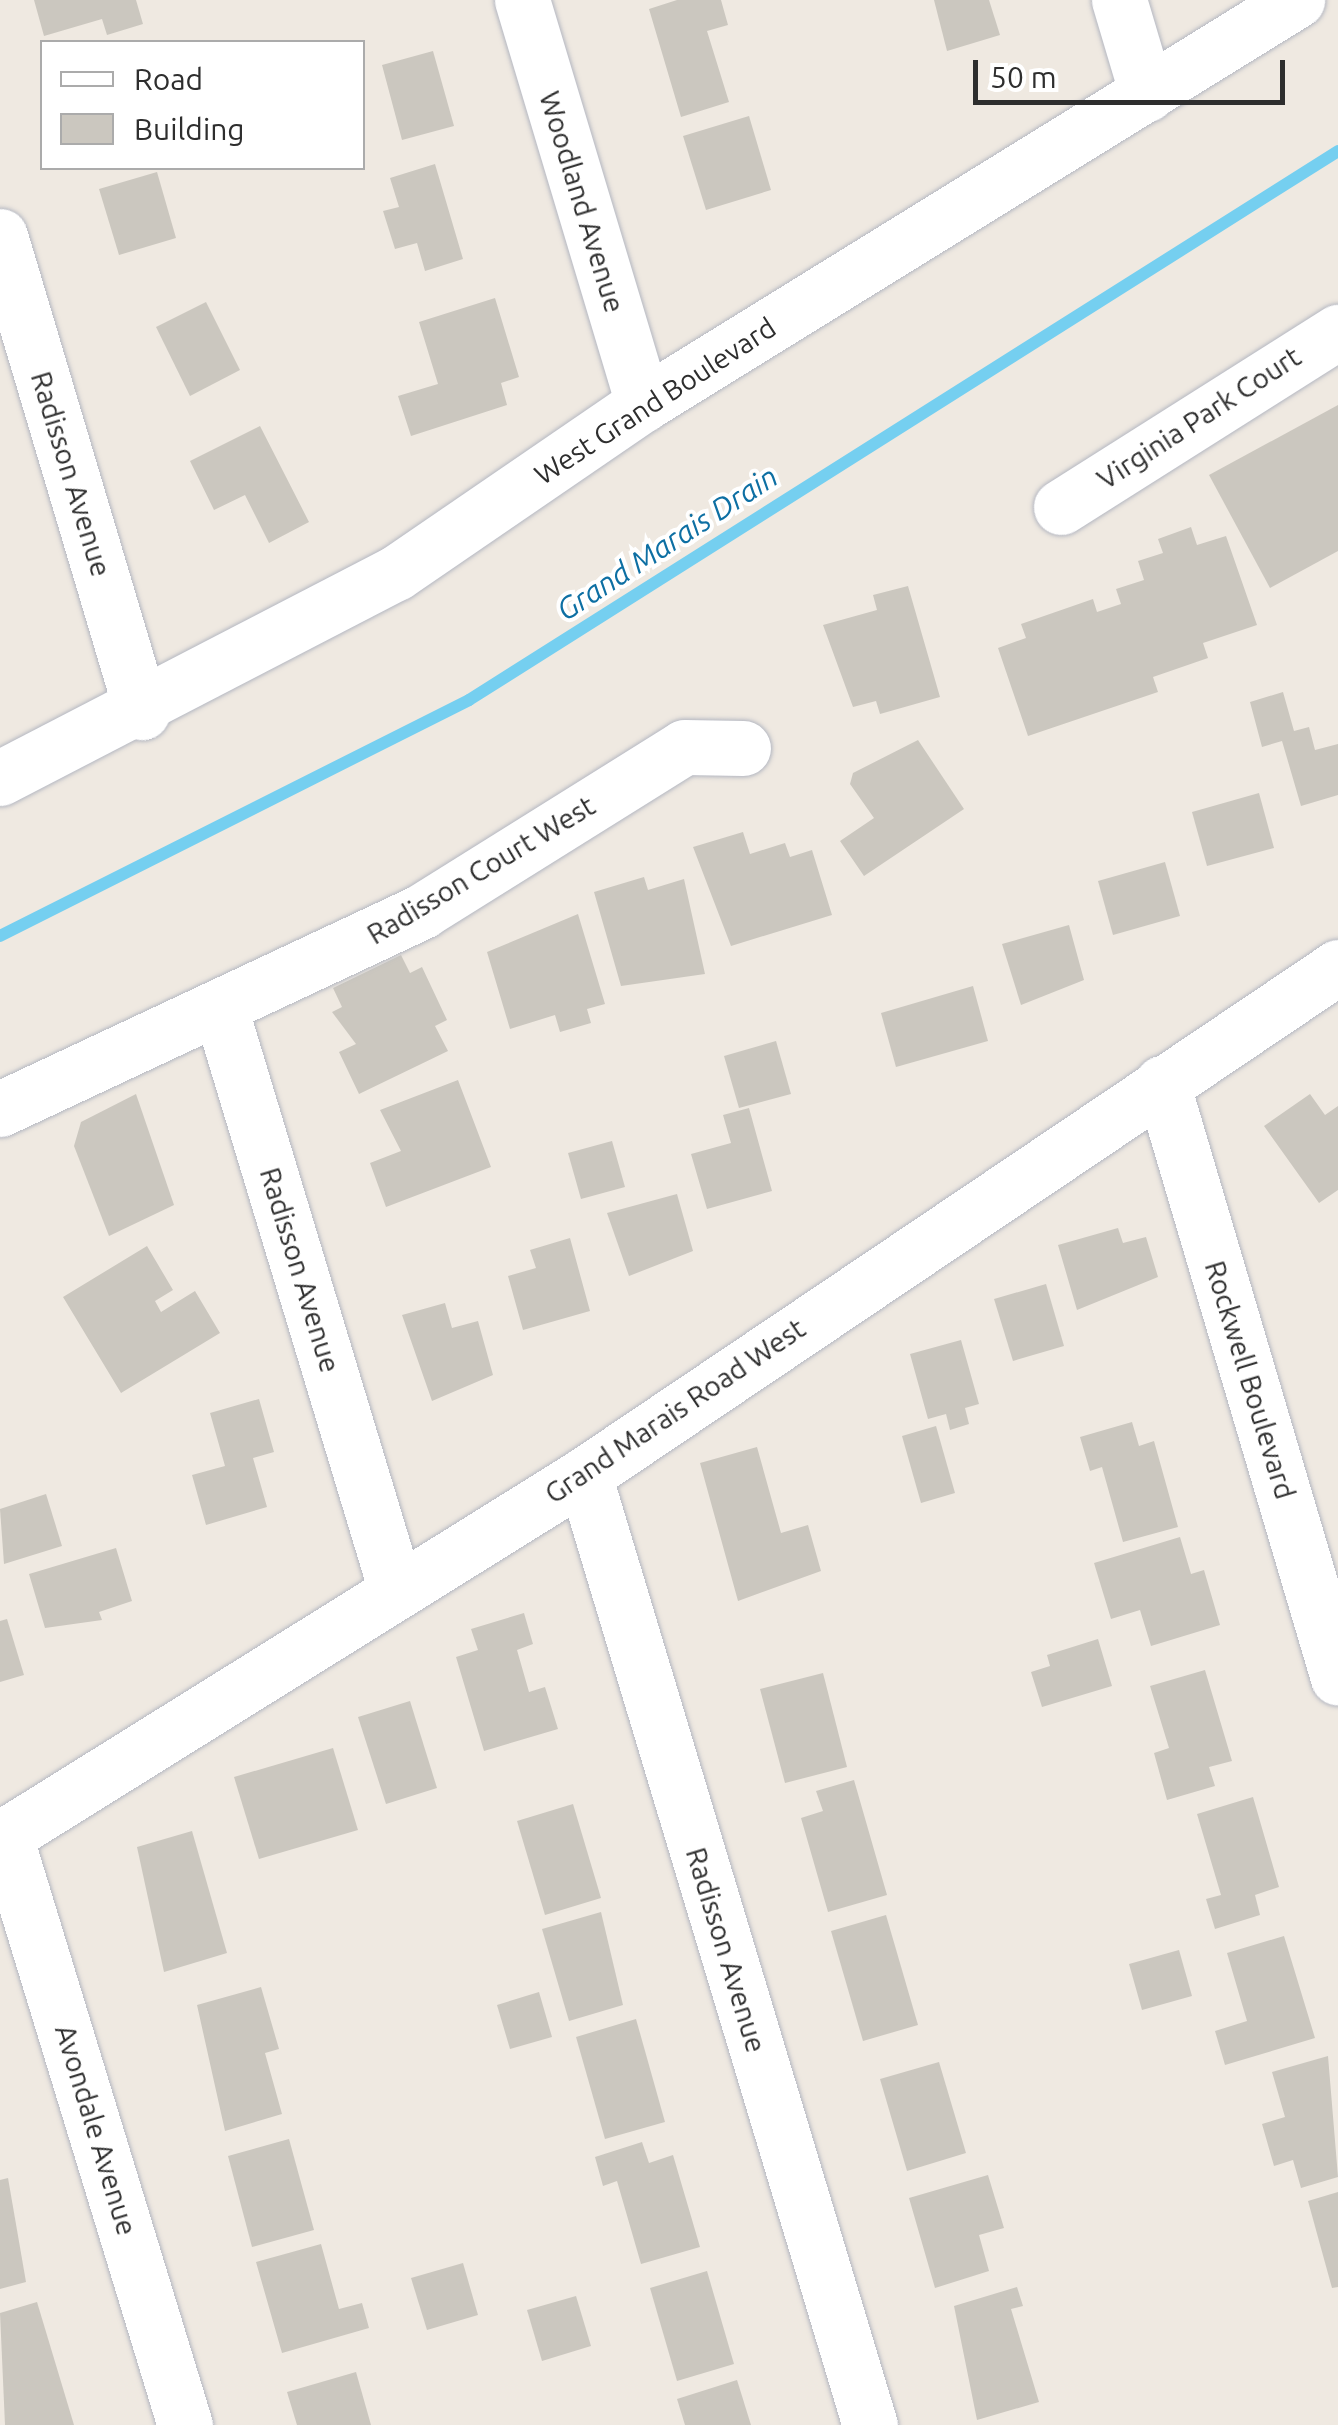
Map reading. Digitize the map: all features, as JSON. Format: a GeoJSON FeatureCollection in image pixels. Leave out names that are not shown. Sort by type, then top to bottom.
{"type":"FeatureCollection","features":[{"type":"Feature","properties":{"kind":"street","name":"Woodland Avenue"},"geometry":{"type":"LineString","coordinates":[[522,0],[643,404]]}},
{"type":"Feature","properties":{"kind":"street"},"geometry":{"type":"LineString","coordinates":[[1119,0],[1147,94]]}},
{"type":"Feature","properties":{"kind":"street","name":"West Grand Boulevard"},"geometry":{"type":"LineString","coordinates":[[0,778],[142,712],[396,573],[643,404],[1297,0]]}},
{"type":"Feature","properties":{"kind":"street","name":"Radisson Avenue"},"geometry":{"type":"LineString","coordinates":[[0,236],[142,712]]}},
{"type":"Feature","properties":{"kind":"street","name":"Virginia Park Court"},"geometry":{"type":"LineString","coordinates":[[1061,507],[1338,332]]}},
{"type":"Feature","properties":{"kind":"street","name":"Radisson Court West"},"geometry":{"type":"LineString","coordinates":[[0,1109],[221,1011],[422,911],[684,747],[743,748]]}},
{"type":"Feature","properties":{"kind":"street","name":"Grand Marais Road West"},"geometry":{"type":"LineString","coordinates":[[2,1837],[395,1587],[584,1475],[1338,967]]}},
{"type":"Feature","properties":{"kind":"street","name":"Radisson Avenue"},"geometry":{"type":"LineString","coordinates":[[221,1011],[395,1587]]}},
{"type":"Feature","properties":{"kind":"street","name":"Rockwell Boulevard"},"geometry":{"type":"LineString","coordinates":[[1162,1082],[1338,1678]]}},
{"type":"Feature","properties":{"kind":"street","name":"Radisson Avenue"},"geometry":{"type":"LineString","coordinates":[[584,1475],[870,2425]]}},
{"type":"Feature","properties":{"kind":"street","name":"Avondale Avenue"},"geometry":{"type":"LineString","coordinates":[[2,1837],[185,2425]]}},
{"type":"Feature","properties":{"kind":"building"},"geometry":{"type":"Polygon","coordinates":[[[34,0],[136,0],[143,24],[107,35],[102,19],[44,36],[34,0]]]}},
{"type":"Feature","properties":{"kind":"building"},"geometry":{"type":"Polygon","coordinates":[[[677,0],[721,0],[728,25],[707,31],[729,102],[681,117],[649,9],[677,0]]]}},
{"type":"Feature","properties":{"kind":"building"},"geometry":{"type":"Polygon","coordinates":[[[934,0],[989,0],[1000,35],[947,51],[934,0]]]}},
{"type":"Feature","properties":{"kind":"building"},"geometry":{"type":"Polygon","coordinates":[[[433,51],[454,126],[402,140],[382,65],[433,51]]]}},
{"type":"Feature","properties":{"kind":"building"},"geometry":{"type":"Polygon","coordinates":[[[749,116],[771,190],[706,210],[683,136],[749,116]]]}},
{"type":"Feature","properties":{"kind":"building"},"geometry":{"type":"Polygon","coordinates":[[[435,164],[463,259],[425,271],[417,243],[395,249],[383,211],[399,207],[390,178],[435,164]]]}},
{"type":"Feature","properties":{"kind":"building"},"geometry":{"type":"Polygon","coordinates":[[[157,172],[176,238],[119,255],[99,189],[157,172]]]}},
{"type":"Feature","properties":{"kind":"building"},"geometry":{"type":"Polygon","coordinates":[[[495,298],[519,377],[501,383],[507,405],[411,436],[398,396],[438,384],[419,322],[495,298]]]}},
{"type":"Feature","properties":{"kind":"building"},"geometry":{"type":"Polygon","coordinates":[[[206,302],[240,370],[190,396],[156,327],[206,302]]]}},
{"type":"Feature","properties":{"kind":"building"},"geometry":{"type":"Polygon","coordinates":[[[1338,405],[1338,551],[1270,588],[1209,475],[1338,405]]]}},
{"type":"Feature","properties":{"kind":"building"},"geometry":{"type":"Polygon","coordinates":[[[260,426],[309,522],[269,543],[245,495],[214,510],[190,461],[260,426]]]}},
{"type":"Feature","properties":{"kind":"building"},"geometry":{"type":"Polygon","coordinates":[[[1191,527],[1197,545],[1226,536],[1257,625],[1203,643],[1208,658],[1153,677],[1158,692],[1028,736],[998,648],[1026,638],[1021,624],[1093,599],[1097,612],[1121,604],[1116,589],[1144,580],[1138,561],[1163,553],[1158,539],[1191,527]]]}},
{"type":"Feature","properties":{"kind":"building"},"geometry":{"type":"Polygon","coordinates":[[[908,586],[940,697],[880,714],[876,701],[853,707],[823,625],[877,610],[873,595],[908,586]]]}},
{"type":"Feature","properties":{"kind":"building"},"geometry":{"type":"Polygon","coordinates":[[[1283,692],[1294,731],[1309,727],[1315,750],[1338,744],[1338,795],[1301,806],[1282,741],[1262,747],[1250,702],[1283,692]]]}},
{"type":"Feature","properties":{"kind":"building"},"geometry":{"type":"Polygon","coordinates":[[[918,740],[964,809],[864,876],[840,841],[874,818],[850,784],[853,773],[918,740]]]}},
{"type":"Feature","properties":{"kind":"building"},"geometry":{"type":"Polygon","coordinates":[[[1259,793],[1274,848],[1207,866],[1192,812],[1259,793]]]}},
{"type":"Feature","properties":{"kind":"building"},"geometry":{"type":"Polygon","coordinates":[[[743,832],[750,854],[785,843],[790,857],[812,850],[832,915],[731,946],[693,847],[743,832]]]}},
{"type":"Feature","properties":{"kind":"building"},"geometry":{"type":"Polygon","coordinates":[[[1165,862],[1180,916],[1113,935],[1098,881],[1165,862]]]}},
{"type":"Feature","properties":{"kind":"building"},"geometry":{"type":"Polygon","coordinates":[[[644,877],[648,890],[684,879],[705,974],[621,986],[594,892],[644,877]]]}},
{"type":"Feature","properties":{"kind":"building"},"geometry":{"type":"Polygon","coordinates":[[[578,914],[605,1004],[587,1009],[591,1023],[560,1032],[555,1015],[510,1029],[487,952],[578,914]]]}},
{"type":"Feature","properties":{"kind":"building"},"geometry":{"type":"Polygon","coordinates":[[[1069,925],[1084,980],[1021,1005],[1002,944],[1069,925]]]}},
{"type":"Feature","properties":{"kind":"building"},"geometry":{"type":"Polygon","coordinates":[[[401,955],[410,973],[422,967],[447,1020],[435,1026],[448,1051],[359,1094],[339,1052],[356,1044],[332,1012],[342,1007],[333,988],[401,955]]]}},
{"type":"Feature","properties":{"kind":"building"},"geometry":{"type":"Polygon","coordinates":[[[973,986],[988,1041],[896,1067],[881,1013],[973,986]]]}},
{"type":"Feature","properties":{"kind":"building"},"geometry":{"type":"Polygon","coordinates":[[[776,1041],[791,1094],[739,1108],[724,1056],[776,1041]]]}},
{"type":"Feature","properties":{"kind":"building"},"geometry":{"type":"Polygon","coordinates":[[[458,1080],[491,1167],[386,1207],[370,1163],[401,1151],[380,1110],[458,1080]]]}},
{"type":"Feature","properties":{"kind":"building"},"geometry":{"type":"Polygon","coordinates":[[[136,1094],[174,1205],[109,1236],[74,1146],[81,1122],[136,1094]]]}},
{"type":"Feature","properties":{"kind":"building"},"geometry":{"type":"Polygon","coordinates":[[[1310,1094],[1325,1115],[1338,1106],[1338,1190],[1319,1203],[1264,1126],[1310,1094]]]}},
{"type":"Feature","properties":{"kind":"building"},"geometry":{"type":"Polygon","coordinates":[[[749,1108],[772,1191],[707,1209],[691,1154],[731,1143],[723,1115],[749,1108]]]}},
{"type":"Feature","properties":{"kind":"building"},"geometry":{"type":"Polygon","coordinates":[[[612,1141],[625,1187],[581,1199],[568,1153],[612,1141]]]}},
{"type":"Feature","properties":{"kind":"building"},"geometry":{"type":"Polygon","coordinates":[[[677,1194],[693,1251],[629,1276],[607,1213],[677,1194]]]}},
{"type":"Feature","properties":{"kind":"building"},"geometry":{"type":"Polygon","coordinates":[[[1118,1228],[1123,1243],[1146,1237],[1158,1277],[1077,1310],[1058,1245],[1118,1228]]]}},
{"type":"Feature","properties":{"kind":"building"},"geometry":{"type":"Polygon","coordinates":[[[570,1238],[590,1311],[523,1330],[508,1276],[536,1268],[530,1250],[570,1238]]]}},
{"type":"Feature","properties":{"kind":"building"},"geometry":{"type":"Polygon","coordinates":[[[147,1246],[173,1290],[155,1301],[161,1312],[195,1291],[220,1333],[121,1393],[63,1297],[147,1246]]]}},
{"type":"Feature","properties":{"kind":"building"},"geometry":{"type":"Polygon","coordinates":[[[1046,1284],[1064,1346],[1013,1361],[994,1299],[1046,1284]]]}},
{"type":"Feature","properties":{"kind":"building"},"geometry":{"type":"Polygon","coordinates":[[[445,1303],[452,1328],[478,1321],[493,1375],[432,1401],[402,1315],[445,1303]]]}},
{"type":"Feature","properties":{"kind":"building"},"geometry":{"type":"Polygon","coordinates":[[[961,1340],[979,1404],[965,1408],[969,1424],[950,1430],[946,1414],[928,1419],[910,1354],[961,1340]]]}},
{"type":"Feature","properties":{"kind":"building"},"geometry":{"type":"Polygon","coordinates":[[[259,1399],[274,1452],[253,1458],[267,1507],[206,1525],[192,1475],[225,1466],[210,1413],[259,1399]]]}},
{"type":"Feature","properties":{"kind":"building"},"geometry":{"type":"Polygon","coordinates":[[[1132,1422],[1139,1446],[1154,1441],[1178,1527],[1123,1542],[1102,1467],[1090,1471],[1080,1437],[1132,1422]]]}},
{"type":"Feature","properties":{"kind":"building"},"geometry":{"type":"Polygon","coordinates":[[[936,1426],[955,1493],[921,1503],[902,1436],[936,1426]]]}},
{"type":"Feature","properties":{"kind":"building"},"geometry":{"type":"Polygon","coordinates":[[[757,1447],[781,1533],[808,1525],[821,1571],[738,1601],[700,1463],[757,1447]]]}},
{"type":"Feature","properties":{"kind":"building"},"geometry":{"type":"Polygon","coordinates":[[[46,1494],[62,1546],[4,1564],[0,1509],[46,1494]]]}},
{"type":"Feature","properties":{"kind":"building"},"geometry":{"type":"Polygon","coordinates":[[[1180,1537],[1191,1574],[1204,1570],[1220,1625],[1151,1646],[1140,1610],[1111,1619],[1094,1563],[1180,1537]]]}},
{"type":"Feature","properties":{"kind":"building"},"geometry":{"type":"Polygon","coordinates":[[[116,1548],[132,1601],[99,1612],[102,1620],[45,1628],[29,1574],[116,1548]]]}},
{"type":"Feature","properties":{"kind":"building"},"geometry":{"type":"Polygon","coordinates":[[[524,1613],[533,1644],[517,1650],[529,1692],[545,1687],[558,1729],[484,1751],[456,1657],[478,1650],[471,1629],[524,1613]]]}},
{"type":"Feature","properties":{"kind":"building"},"geometry":{"type":"Polygon","coordinates":[[[7,1619],[24,1675],[0,1682],[0,1621],[7,1619]]]}},
{"type":"Feature","properties":{"kind":"building"},"geometry":{"type":"Polygon","coordinates":[[[1098,1639],[1112,1686],[1042,1707],[1031,1672],[1050,1666],[1047,1655],[1098,1639]]]}},
{"type":"Feature","properties":{"kind":"building"},"geometry":{"type":"Polygon","coordinates":[[[1205,1670],[1232,1761],[1209,1767],[1215,1786],[1167,1800],[1154,1753],[1169,1748],[1150,1686],[1205,1670]]]}},
{"type":"Feature","properties":{"kind":"building"},"geometry":{"type":"Polygon","coordinates":[[[823,1673],[847,1767],[785,1783],[760,1689],[823,1673]]]}},
{"type":"Feature","properties":{"kind":"building"},"geometry":{"type":"Polygon","coordinates":[[[410,1701],[437,1788],[386,1804],[358,1717],[410,1701]]]}},
{"type":"Feature","properties":{"kind":"building"},"geometry":{"type":"Polygon","coordinates":[[[333,1748],[358,1830],[259,1859],[234,1777],[333,1748]]]}},
{"type":"Feature","properties":{"kind":"building"},"geometry":{"type":"Polygon","coordinates":[[[854,1780],[887,1895],[828,1912],[801,1818],[823,1811],[816,1791],[854,1780]]]}},
{"type":"Feature","properties":{"kind":"building"},"geometry":{"type":"Polygon","coordinates":[[[1253,1797],[1279,1887],[1255,1895],[1260,1915],[1215,1929],[1206,1899],[1221,1895],[1197,1814],[1253,1797]]]}},
{"type":"Feature","properties":{"kind":"building"},"geometry":{"type":"Polygon","coordinates":[[[573,1804],[601,1898],[545,1915],[517,1821],[573,1804]]]}},
{"type":"Feature","properties":{"kind":"building"},"geometry":{"type":"Polygon","coordinates":[[[192,1831],[227,1953],[164,1972],[137,1847],[192,1831]]]}},
{"type":"Feature","properties":{"kind":"building"},"geometry":{"type":"Polygon","coordinates":[[[601,1912],[623,2005],[569,2021],[542,1929],[601,1912]]]}},
{"type":"Feature","properties":{"kind":"building"},"geometry":{"type":"Polygon","coordinates":[[[886,1915],[918,2025],[863,2041],[831,1931],[886,1915]]]}},
{"type":"Feature","properties":{"kind":"building"},"geometry":{"type":"Polygon","coordinates":[[[1284,1936],[1315,2038],[1225,2065],[1215,2031],[1247,2021],[1227,1953],[1284,1936]]]}},
{"type":"Feature","properties":{"kind":"building"},"geometry":{"type":"Polygon","coordinates":[[[1179,1950],[1192,1996],[1142,2010],[1129,1964],[1179,1950]]]}},
{"type":"Feature","properties":{"kind":"building"},"geometry":{"type":"Polygon","coordinates":[[[261,1987],[279,2049],[265,2053],[282,2114],[225,2131],[197,2005],[261,1987]]]}},
{"type":"Feature","properties":{"kind":"building"},"geometry":{"type":"Polygon","coordinates":[[[539,1992],[552,2037],[510,2049],[497,2005],[539,1992]]]}},
{"type":"Feature","properties":{"kind":"building"},"geometry":{"type":"Polygon","coordinates":[[[636,2019],[665,2122],[605,2139],[576,2037],[636,2019]]]}},
{"type":"Feature","properties":{"kind":"building"},"geometry":{"type":"Polygon","coordinates":[[[1328,2056],[1338,2177],[1301,2188],[1293,2160],[1274,2166],[1262,2124],[1285,2117],[1272,2072],[1328,2056]]]}},
{"type":"Feature","properties":{"kind":"building"},"geometry":{"type":"Polygon","coordinates":[[[939,2062],[966,2153],[907,2171],[880,2079],[939,2062]]]}},
{"type":"Feature","properties":{"kind":"building"},"geometry":{"type":"Polygon","coordinates":[[[289,2139],[314,2230],[252,2247],[228,2156],[289,2139]]]}},
{"type":"Feature","properties":{"kind":"building"},"geometry":{"type":"Polygon","coordinates":[[[642,2142],[649,2163],[673,2155],[700,2247],[641,2264],[617,2181],[603,2186],[595,2157],[642,2142]]]}},
{"type":"Feature","properties":{"kind":"building"},"geometry":{"type":"Polygon","coordinates":[[[988,2175],[1004,2228],[979,2235],[989,2271],[935,2288],[909,2198],[988,2175]]]}},
{"type":"Feature","properties":{"kind":"building"},"geometry":{"type":"Polygon","coordinates":[[[8,2178],[26,2282],[0,2289],[0,2180],[8,2178]]]}},
{"type":"Feature","properties":{"kind":"building"},"geometry":{"type":"Polygon","coordinates":[[[1338,2192],[1338,2287],[1332,2288],[1308,2201],[1338,2192]]]}},
{"type":"Feature","properties":{"kind":"building"},"geometry":{"type":"Polygon","coordinates":[[[321,2244],[339,2309],[362,2303],[369,2328],[282,2353],[256,2262],[321,2244]]]}},
{"type":"Feature","properties":{"kind":"building"},"geometry":{"type":"Polygon","coordinates":[[[463,2263],[478,2315],[427,2330],[411,2278],[463,2263]]]}},
{"type":"Feature","properties":{"kind":"building"},"geometry":{"type":"Polygon","coordinates":[[[707,2271],[734,2364],[677,2381],[650,2288],[707,2271]]]}},
{"type":"Feature","properties":{"kind":"building"},"geometry":{"type":"Polygon","coordinates":[[[1017,2287],[1023,2306],[1011,2309],[1039,2402],[977,2420],[954,2306],[1017,2287]]]}},
{"type":"Feature","properties":{"kind":"building"},"geometry":{"type":"Polygon","coordinates":[[[576,2296],[591,2346],[542,2361],[527,2310],[576,2296]]]}},
{"type":"Feature","properties":{"kind":"building"},"geometry":{"type":"Polygon","coordinates":[[[37,2302],[74,2425],[5,2425],[0,2313],[37,2302]]]}},
{"type":"Feature","properties":{"kind":"building"},"geometry":{"type":"Polygon","coordinates":[[[356,2372],[371,2425],[297,2425],[287,2392],[356,2372]]]}},
{"type":"Feature","properties":{"kind":"building"},"geometry":{"type":"Polygon","coordinates":[[[737,2380],[751,2425],[685,2425],[677,2399],[737,2380]]]}},
{"type":"Feature","properties":{"kind":"waterway","name":"Grand Marais Drain"},"geometry":{"type":"LineString","coordinates":[[0,936],[469,700],[1338,151]]}}]}
